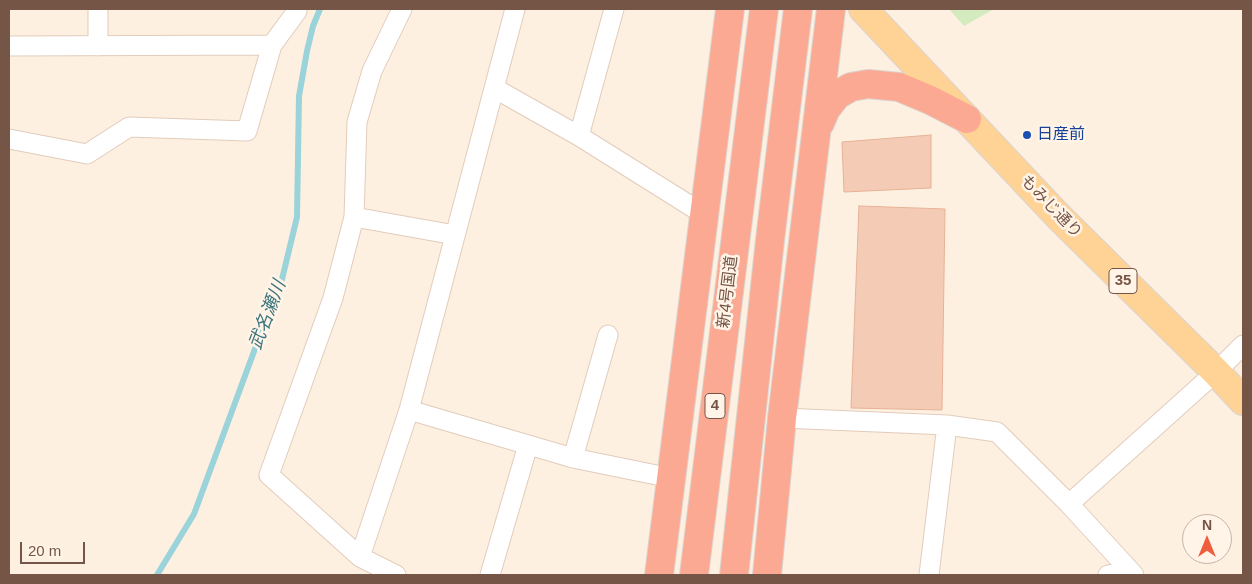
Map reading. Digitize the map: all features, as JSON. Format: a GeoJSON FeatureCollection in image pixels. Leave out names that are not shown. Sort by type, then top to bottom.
{"type":"FeatureCollection","features":[{"type":"Feature","properties":{"kind":"highway"},"geometry":{"type":"LineString","coordinates":[[659,575],[730,9]]}},
{"type":"Feature","properties":{"kind":"highway","name":"新4号国道"},"geometry":{"type":"LineString","coordinates":[[694,575],[764,9]]}},
{"type":"Feature","properties":{"kind":"highway"},"geometry":{"type":"LineString","coordinates":[[734,575],[770,240],[798,9]]}},
{"type":"Feature","properties":{"kind":"highway"},"geometry":{"type":"LineString","coordinates":[[767,575],[782,418],[831,9]]}},
{"type":"Feature","properties":{"kind":"highway"},"geometry":{"type":"LineString","coordinates":[[818,128],[826,109],[837,96],[851,87],[868,84],[899,87],[930,100],[967,120]]}},
{"type":"Feature","properties":{"kind":"main road","name":"もみじ通り"},"geometry":{"type":"LineString","coordinates":[[863,9],[1058,216],[1243,401]]}},
{"type":"Feature","properties":{"kind":"street"},"geometry":{"type":"LineString","coordinates":[[98,9],[98,46]]}},
{"type":"Feature","properties":{"kind":"street"},"geometry":{"type":"LineString","coordinates":[[9,139],[87,154],[129,128],[247,131],[272,45],[297,9]]}},
{"type":"Feature","properties":{"kind":"street"},"geometry":{"type":"LineString","coordinates":[[396,575],[360,557],[269,475],[332,298],[354,217],[357,122],[372,71],[402,9]]}},
{"type":"Feature","properties":{"kind":"street"},"geometry":{"type":"LineString","coordinates":[[360,557],[409,410],[515,9]]}},
{"type":"Feature","properties":{"kind":"street"},"geometry":{"type":"LineString","coordinates":[[579,136],[614,9]]}},
{"type":"Feature","properties":{"kind":"street"},"geometry":{"type":"LineString","coordinates":[[9,46],[272,45]]}},
{"type":"Feature","properties":{"kind":"street"},"geometry":{"type":"LineString","coordinates":[[494,88],[579,136],[704,215]]}},
{"type":"Feature","properties":{"kind":"street"},"geometry":{"type":"LineString","coordinates":[[354,217],[454,235]]}},
{"type":"Feature","properties":{"kind":"street"},"geometry":{"type":"LineString","coordinates":[[573,458],[608,335]]}},
{"type":"Feature","properties":{"kind":"street"},"geometry":{"type":"LineString","coordinates":[[1069,504],[1243,346]]}},
{"type":"Feature","properties":{"kind":"street"},"geometry":{"type":"LineString","coordinates":[[409,410],[573,458],[671,478]]}},
{"type":"Feature","properties":{"kind":"street"},"geometry":{"type":"LineString","coordinates":[[782,418],[948,425],[997,432],[1069,504],[1132,573]]}},
{"type":"Feature","properties":{"kind":"street"},"geometry":{"type":"LineString","coordinates":[[929,575],[948,425]]}},
{"type":"Feature","properties":{"kind":"street"},"geometry":{"type":"LineString","coordinates":[[490,575],[528,445]]}},
{"type":"Feature","properties":{"kind":"street"},"geometry":{"type":"LineString","coordinates":[[1108,575],[1132,573]]}},
{"type":"Feature","properties":{"kind":"green space"},"geometry":{"type":"Polygon","coordinates":[[[949,9],[994,9],[964,26],[949,9]]]}},
{"type":"Feature","properties":{"kind":"building"},"geometry":{"type":"Polygon","coordinates":[[[931,135],[931,188],[844,192],[842,142],[931,135]]]}},
{"type":"Feature","properties":{"kind":"building"},"geometry":{"type":"Polygon","coordinates":[[[859,206],[945,209],[942,410],[851,408],[859,206]]]}},
{"type":"Feature","properties":{"kind":"waterway","name":"武名瀬川"},"geometry":{"type":"LineString","coordinates":[[157,575],[194,514],[256,346],[278,296],[297,217],[299,96],[313,26],[320,9]]}},
{"type":"Feature","properties":{"kind":"place","name":"日産前"},"geometry":{"type":"Point","coordinates":[1027,135]}}]}
